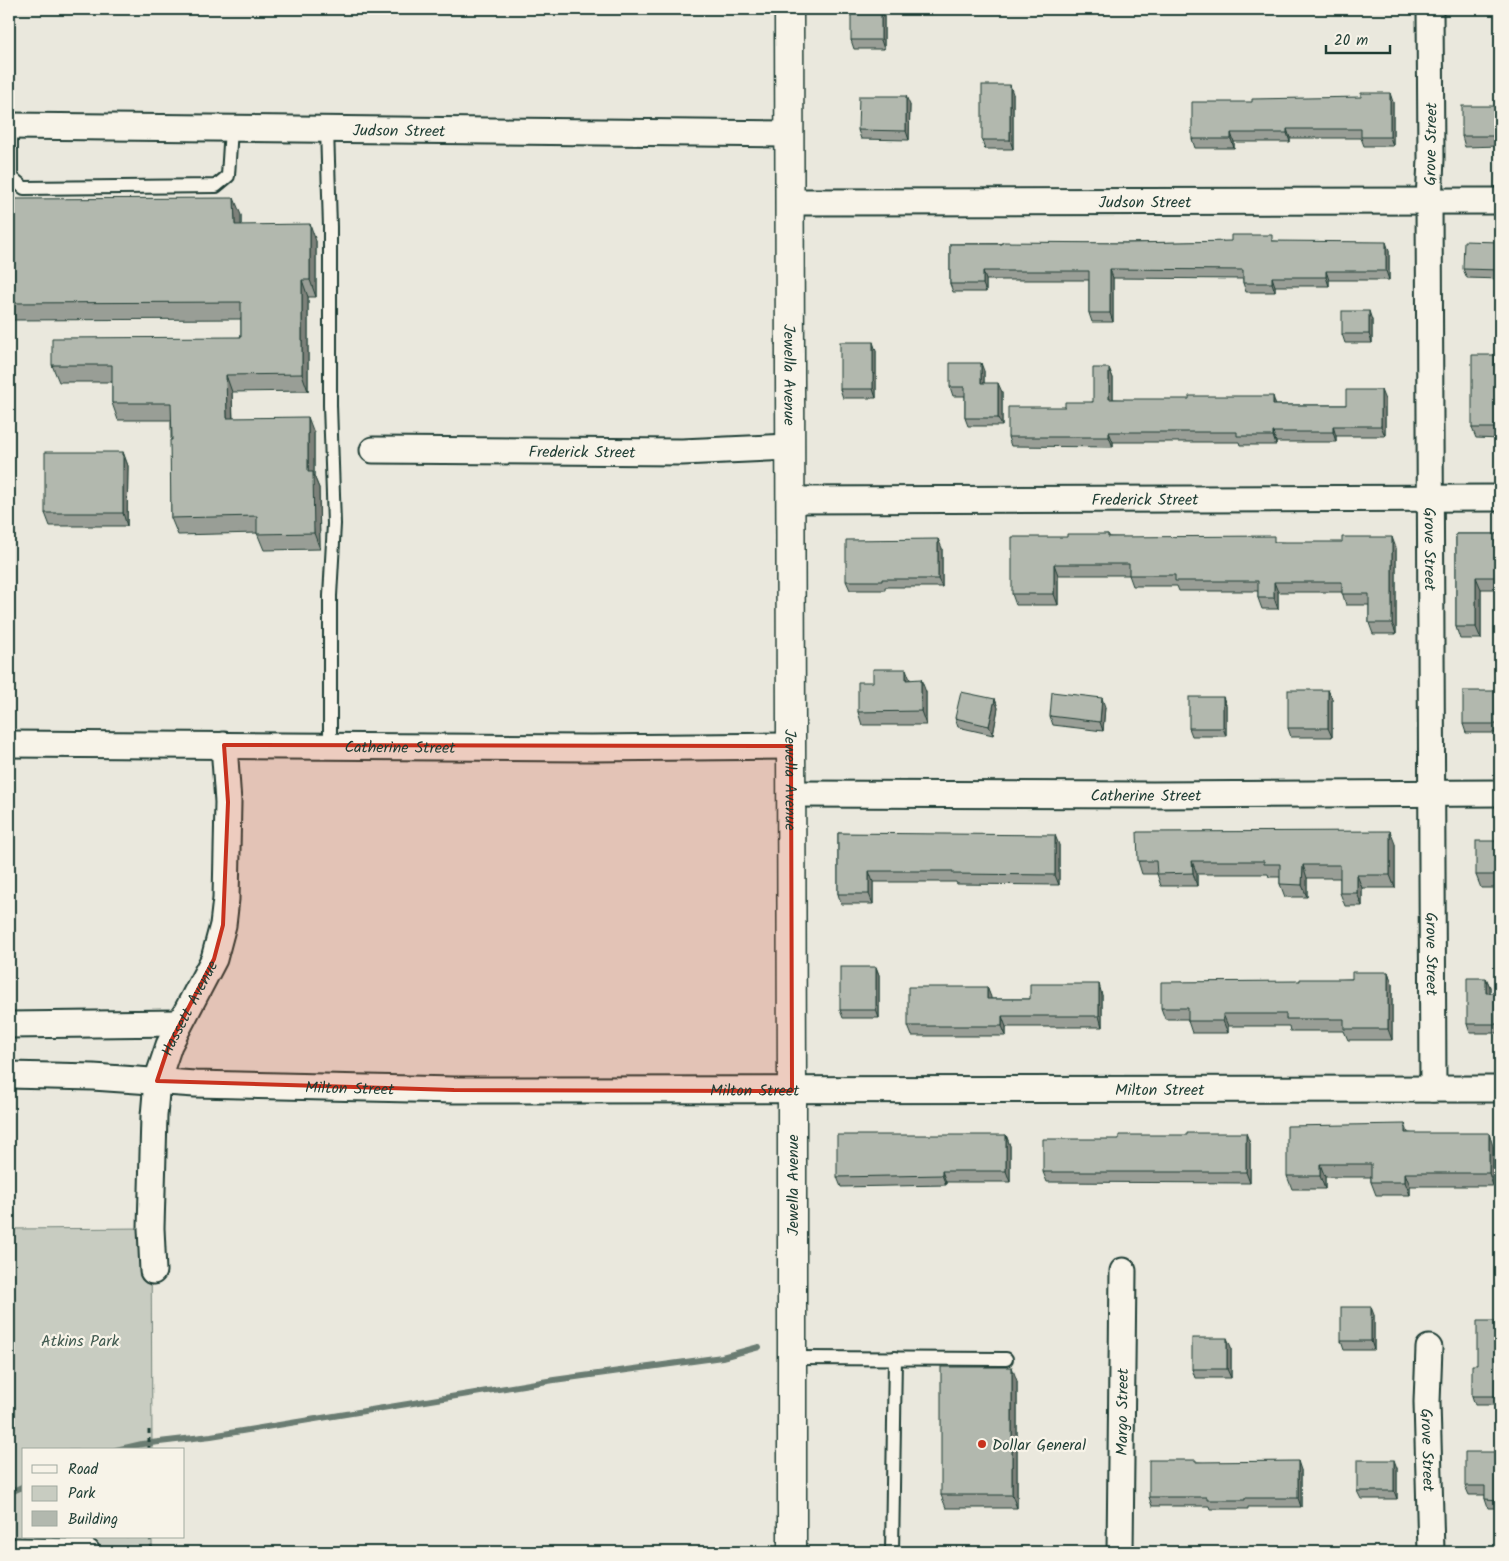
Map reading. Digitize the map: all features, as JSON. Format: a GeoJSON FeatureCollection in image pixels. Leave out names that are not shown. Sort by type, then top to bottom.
{"type":"FeatureCollection","features":[{"type":"Feature","properties":{"kind":"main road","name":"Jewella Avenue"},"geometry":{"type":"LineString","coordinates":[[788,9],[792,1552]]}},
{"type":"Feature","properties":{"kind":"street","name":"Grove Street"},"geometry":{"type":"LineString","coordinates":[[1430,9],[1431,159],[1429,201],[1432,498],[1433,1089]]}},
{"type":"Feature","properties":{"kind":"street","name":"Judson Street"},"geometry":{"type":"LineString","coordinates":[[10,126],[789,134]]}},
{"type":"Feature","properties":{"kind":"street","name":"Judson Street"},"geometry":{"type":"LineString","coordinates":[[789,202],[1500,201]]}},
{"type":"Feature","properties":{"kind":"street","name":"Frederick Street"},"geometry":{"type":"LineString","coordinates":[[373,450],[682,452],[790,447]]}},
{"type":"Feature","properties":{"kind":"street","name":"Frederick Street"},"geometry":{"type":"LineString","coordinates":[[790,500],[1500,498]]}},
{"type":"Feature","properties":{"kind":"street","name":"Catherine Street"},"geometry":{"type":"LineString","coordinates":[[9,744],[592,748],[791,746]]}},
{"type":"Feature","properties":{"kind":"street","name":"Hassett Avenue"},"geometry":{"type":"LineString","coordinates":[[153,1271],[151,1228],[154,1116],[158,1081],[167,1051],[179,1023],[214,959],[224,925],[228,802],[224,745]]}},
{"type":"Feature","properties":{"kind":"street","name":"Catherine Street"},"geometry":{"type":"LineString","coordinates":[[791,794],[1153,795],[1500,793]]}},
{"type":"Feature","properties":{"kind":"street"},"geometry":{"type":"LineString","coordinates":[[9,1025],[179,1023]]}},
{"type":"Feature","properties":{"kind":"street","name":"Milton Street"},"geometry":{"type":"LineString","coordinates":[[9,1075],[93,1076],[194,1084],[454,1090],[1500,1089]]}},
{"type":"Feature","properties":{"kind":"street","name":"Margo Street"},"geometry":{"type":"LineString","coordinates":[[1120,1552],[1123,1271]]}},
{"type":"Feature","properties":{"kind":"street","name":"Grove Street"},"geometry":{"type":"LineString","coordinates":[[1429,1348],[1427,1402],[1431,1552]]}},
{"type":"Feature","properties":{"kind":"street"},"geometry":{"type":"LineString","coordinates":[[17,1550],[87,1552]]}},
{"type":"Feature","properties":{"kind":"lane"},"geometry":{"type":"LineString","coordinates":[[10,126],[11,177],[24,188],[216,186],[228,176],[231,128]]}},
{"type":"Feature","properties":{"kind":"lane"},"geometry":{"type":"LineString","coordinates":[[326,129],[330,227],[330,405],[334,524],[330,596],[330,746]]}},
{"type":"Feature","properties":{"kind":"lane"},"geometry":{"type":"LineString","coordinates":[[792,1358],[1006,1359]]}},
{"type":"Feature","properties":{"kind":"lane"},"geometry":{"type":"LineString","coordinates":[[892,1552],[895,1358]]}},
{"type":"Feature","properties":{"kind":"path"},"geometry":{"type":"LineString","coordinates":[[149,1427],[149,1448]]}},
{"type":"Feature","properties":{"kind":"path"},"geometry":{"type":"LineString","coordinates":[[150,1538],[152,1552]]}},
{"type":"Feature","properties":{"kind":"highlighted area"},"geometry":{"type":"Polygon","coordinates":[[[224,745],[791,746],[792,1091],[454,1090],[157,1081],[169,1045],[214,959],[223,925],[228,802],[224,745]]]}},
{"type":"Feature","properties":{"kind":"green space","name":"Atkins Park"},"geometry":{"type":"Polygon","coordinates":[[[151,1228],[152,1448],[22,1448],[22,1538],[152,1538],[152,1552],[9,1552],[9,1229],[151,1228]]]}},
{"type":"Feature","properties":{"kind":"building"},"geometry":{"type":"Polygon","coordinates":[[[851,9],[881,9],[881,40],[851,40],[851,9]]]}},
{"type":"Feature","properties":{"kind":"building"},"geometry":{"type":"Polygon","coordinates":[[[982,85],[1010,85],[1010,140],[982,140],[982,85]]]}},
{"type":"Feature","properties":{"kind":"building"},"geometry":{"type":"Polygon","coordinates":[[[1361,93],[1390,93],[1390,137],[1361,137],[1361,129],[1287,129],[1287,133],[1231,133],[1231,139],[1192,139],[1192,102],[1252,102],[1252,99],[1361,97],[1361,93]]]}},
{"type":"Feature","properties":{"kind":"building"},"geometry":{"type":"Polygon","coordinates":[[[859,96],[906,96],[906,131],[858,130],[859,96]]]}},
{"type":"Feature","properties":{"kind":"building"},"geometry":{"type":"Polygon","coordinates":[[[1462,106],[1500,106],[1500,136],[1462,136],[1462,106]]]}},
{"type":"Feature","properties":{"kind":"building"},"geometry":{"type":"Polygon","coordinates":[[[234,198],[235,225],[310,224],[310,280],[302,280],[302,374],[226,375],[227,418],[308,417],[308,472],[313,472],[314,533],[257,534],[257,516],[171,518],[171,403],[112,403],[112,365],[52,365],[52,338],[241,337],[241,302],[9,303],[9,199],[234,198]]]}},
{"type":"Feature","properties":{"kind":"building"},"geometry":{"type":"Polygon","coordinates":[[[1231,235],[1272,235],[1272,241],[1386,242],[1386,271],[1326,271],[1326,277],[1272,277],[1272,283],[1243,283],[1243,270],[1110,269],[1110,313],[1089,313],[1089,271],[983,271],[983,284],[950,284],[950,244],[1231,241],[1231,235]]]}},
{"type":"Feature","properties":{"kind":"building"},"geometry":{"type":"Polygon","coordinates":[[[1464,241],[1500,242],[1500,270],[1463,269],[1464,241]]]}},
{"type":"Feature","properties":{"kind":"building"},"geometry":{"type":"Polygon","coordinates":[[[1342,311],[1369,311],[1369,334],[1342,334],[1342,311]]]}},
{"type":"Feature","properties":{"kind":"building"},"geometry":{"type":"Polygon","coordinates":[[[840,342],[873,342],[873,389],[840,389],[840,342]]]}},
{"type":"Feature","properties":{"kind":"building"},"geometry":{"type":"Polygon","coordinates":[[[1472,355],[1495,355],[1495,397],[1500,397],[1500,428],[1472,428],[1472,355]]]}},
{"type":"Feature","properties":{"kind":"building"},"geometry":{"type":"Polygon","coordinates":[[[950,363],[981,363],[981,383],[998,383],[998,418],[965,418],[965,387],[950,387],[950,363]]]}},
{"type":"Feature","properties":{"kind":"building"},"geometry":{"type":"Polygon","coordinates":[[[1093,368],[1109,368],[1109,399],[1189,399],[1189,396],[1273,396],[1273,405],[1346,405],[1346,390],[1381,390],[1381,426],[1333,426],[1333,432],[1273,432],[1273,436],[1237,436],[1237,432],[1109,432],[1109,437],[1008,437],[1008,407],[1065,407],[1065,402],[1093,402],[1093,368]]]}},
{"type":"Feature","properties":{"kind":"building"},"geometry":{"type":"Polygon","coordinates":[[[45,452],[123,452],[123,513],[45,513],[45,452]]]}},
{"type":"Feature","properties":{"kind":"building"},"geometry":{"type":"Polygon","coordinates":[[[1067,534],[1108,534],[1108,537],[1274,536],[1274,542],[1342,542],[1342,537],[1392,537],[1392,623],[1369,623],[1369,594],[1342,594],[1342,582],[1274,582],[1274,598],[1258,598],[1258,581],[1175,581],[1175,575],[1129,575],[1129,564],[1054,564],[1054,594],[1012,594],[1012,537],[1067,537],[1067,534]]]}},
{"type":"Feature","properties":{"kind":"building"},"geometry":{"type":"Polygon","coordinates":[[[1456,534],[1500,534],[1500,577],[1476,577],[1476,627],[1456,627],[1456,534]]]}},
{"type":"Feature","properties":{"kind":"building"},"geometry":{"type":"Polygon","coordinates":[[[938,539],[938,579],[846,581],[846,540],[938,539]]]}},
{"type":"Feature","properties":{"kind":"building"},"geometry":{"type":"Polygon","coordinates":[[[873,669],[906,669],[906,680],[921,679],[921,711],[858,712],[858,682],[873,682],[873,669]]]}},
{"type":"Feature","properties":{"kind":"building"},"geometry":{"type":"Polygon","coordinates":[[[1288,690],[1328,690],[1328,728],[1288,728],[1288,690]]]}},
{"type":"Feature","properties":{"kind":"building"},"geometry":{"type":"Polygon","coordinates":[[[1463,691],[1500,691],[1500,724],[1463,724],[1463,691]]]}},
{"type":"Feature","properties":{"kind":"building"},"geometry":{"type":"Polygon","coordinates":[[[961,692],[995,699],[989,726],[955,718],[961,692]]]}},
{"type":"Feature","properties":{"kind":"building"},"geometry":{"type":"Polygon","coordinates":[[[1052,692],[1102,698],[1100,722],[1050,716],[1052,692]]]}},
{"type":"Feature","properties":{"kind":"building"},"geometry":{"type":"Polygon","coordinates":[[[1189,697],[1223,697],[1223,728],[1189,728],[1189,697]]]}},
{"type":"Feature","properties":{"kind":"building"},"geometry":{"type":"Polygon","coordinates":[[[1390,831],[1390,875],[1357,875],[1357,893],[1340,893],[1340,865],[1303,865],[1302,885],[1280,884],[1280,864],[1264,864],[1264,861],[1192,861],[1193,873],[1157,874],[1156,861],[1138,861],[1137,832],[1390,831]]]}},
{"type":"Feature","properties":{"kind":"building"},"geometry":{"type":"Polygon","coordinates":[[[838,833],[1055,835],[1055,875],[953,874],[953,871],[869,871],[869,894],[838,894],[838,833]]]}},
{"type":"Feature","properties":{"kind":"building"},"geometry":{"type":"Polygon","coordinates":[[[1476,841],[1500,841],[1500,875],[1476,875],[1476,841]]]}},
{"type":"Feature","properties":{"kind":"building"},"geometry":{"type":"Polygon","coordinates":[[[840,967],[876,967],[876,1010],[840,1010],[840,967]]]}},
{"type":"Feature","properties":{"kind":"building"},"geometry":{"type":"Polygon","coordinates":[[[1352,972],[1388,972],[1388,1029],[1344,1029],[1344,1019],[1286,1019],[1286,1014],[1223,1014],[1223,1021],[1188,1021],[1188,1008],[1161,1008],[1161,982],[1352,979],[1352,972]]]}},
{"type":"Feature","properties":{"kind":"building"},"geometry":{"type":"Polygon","coordinates":[[[1467,978],[1486,978],[1486,993],[1500,993],[1500,1024],[1467,1024],[1467,978]]]}},
{"type":"Feature","properties":{"kind":"building"},"geometry":{"type":"Polygon","coordinates":[[[1030,984],[1099,984],[1099,1016],[1002,1016],[1002,1026],[908,1026],[908,987],[987,987],[987,999],[1030,999],[1030,984]]]}},
{"type":"Feature","properties":{"kind":"building"},"geometry":{"type":"Polygon","coordinates":[[[1405,1124],[1405,1133],[1489,1133],[1489,1173],[1405,1173],[1405,1182],[1371,1182],[1371,1164],[1320,1164],[1320,1176],[1287,1176],[1287,1126],[1405,1124]]]}},
{"type":"Feature","properties":{"kind":"building"},"geometry":{"type":"Polygon","coordinates":[[[1187,1133],[1246,1133],[1246,1172],[1043,1172],[1043,1139],[1119,1139],[1119,1135],[1187,1135],[1187,1133]]]}},
{"type":"Feature","properties":{"kind":"building"},"geometry":{"type":"Polygon","coordinates":[[[837,1135],[1006,1135],[1006,1171],[942,1171],[942,1175],[837,1177],[837,1135]]]}},
{"type":"Feature","properties":{"kind":"building"},"geometry":{"type":"Polygon","coordinates":[[[1341,1307],[1371,1307],[1371,1341],[1341,1341],[1341,1307]]]}},
{"type":"Feature","properties":{"kind":"building"},"geometry":{"type":"Polygon","coordinates":[[[1477,1321],[1500,1321],[1500,1396],[1472,1396],[1472,1365],[1477,1365],[1477,1321]]]}},
{"type":"Feature","properties":{"kind":"building"},"geometry":{"type":"Polygon","coordinates":[[[1192,1338],[1227,1338],[1227,1369],[1192,1369],[1192,1338]]]}},
{"type":"Feature","properties":{"kind":"building","name":"Dollar General"},"geometry":{"type":"Polygon","coordinates":[[[941,1367],[1012,1367],[1012,1495],[941,1495],[941,1367]]]}},
{"type":"Feature","properties":{"kind":"building"},"geometry":{"type":"Polygon","coordinates":[[[1465,1452],[1497,1452],[1497,1468],[1500,1468],[1500,1500],[1485,1499],[1485,1486],[1465,1486],[1465,1452]]]}},
{"type":"Feature","properties":{"kind":"building"},"geometry":{"type":"Polygon","coordinates":[[[1149,1460],[1196,1460],[1196,1462],[1298,1461],[1298,1498],[1207,1500],[1207,1497],[1149,1497],[1149,1460]]]}},
{"type":"Feature","properties":{"kind":"building"},"geometry":{"type":"Polygon","coordinates":[[[1357,1460],[1394,1460],[1394,1491],[1357,1491],[1357,1460]]]}},
{"type":"Feature","properties":{"kind":"waterway"},"geometry":{"type":"LineString","coordinates":[[125,1448],[142,1444],[211,1436],[554,1380],[722,1357],[759,1347]]}},
{"type":"Feature","properties":{"kind":"waterway"},"geometry":{"type":"LineString","coordinates":[[9,1493],[22,1487]]}},
{"type":"Feature","properties":{"kind":"place","name":"Dollar General"},"geometry":{"type":"Point","coordinates":[982,1444]}}]}
